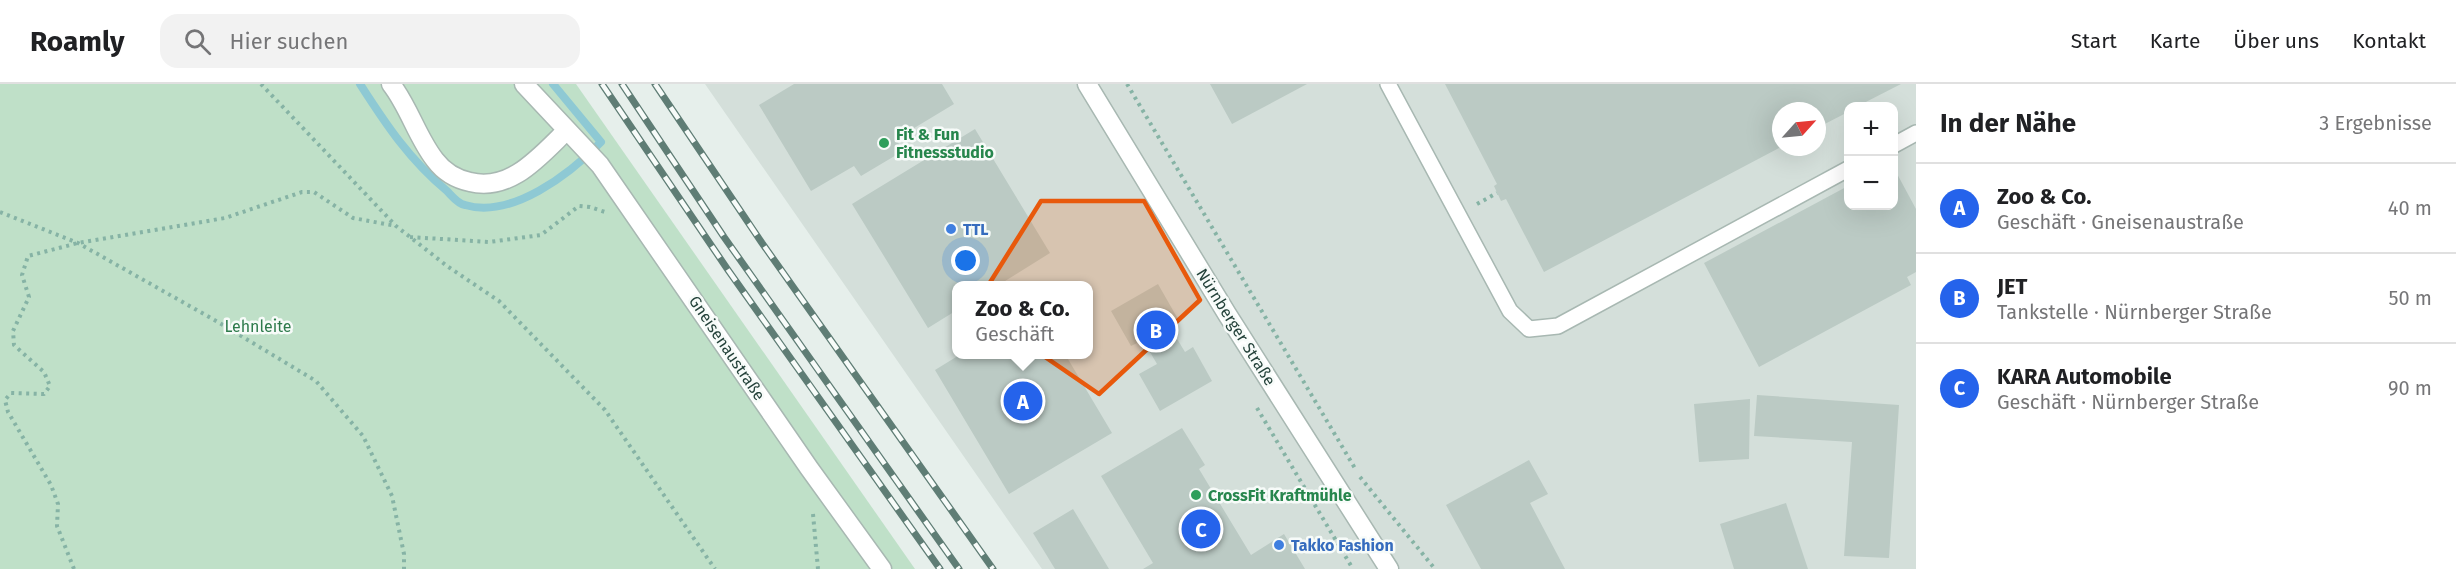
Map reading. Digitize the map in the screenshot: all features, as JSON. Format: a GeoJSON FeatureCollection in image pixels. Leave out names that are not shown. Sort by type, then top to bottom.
{"type":"FeatureCollection","features":[{"type":"Feature","properties":{"kind":"street"},"geometry":{"type":"LineString","coordinates":[[391,84],[436,162],[456,178],[481,185],[499,183],[525,170],[567,130]]}},
{"type":"Feature","properties":{"kind":"street","name":"Gneisenaustraße"},"geometry":{"type":"LineString","coordinates":[[524,84],[600,165],[809,468],[882,569]]}},
{"type":"Feature","properties":{"kind":"street","name":"Nürnberger Straße"},"geometry":{"type":"LineString","coordinates":[[1087,84],[1221,304],[1389,569]]}},
{"type":"Feature","properties":{"kind":"lane"},"geometry":{"type":"LineString","coordinates":[[1389,84],[1510,311],[1529,330],[1558,326],[1844,172]]}},
{"type":"Feature","properties":{"kind":"lane"},"geometry":{"type":"LineString","coordinates":[[1898,142],[1916,133]]}},
{"type":"Feature","properties":{"kind":"path"},"geometry":{"type":"LineString","coordinates":[[261,84],[396,226],[447,266],[499,301],[605,410],[715,569]]}},
{"type":"Feature","properties":{"kind":"path"},"geometry":{"type":"LineString","coordinates":[[1127,84],[1360,477],[1435,569]]}},
{"type":"Feature","properties":{"kind":"path"},"geometry":{"type":"LineString","coordinates":[[74,569],[57,526],[58,504],[51,485],[8,412],[5,400],[11,393],[44,394],[50,387],[44,372],[14,345],[14,331],[29,297],[22,275],[28,256],[78,243],[225,218],[302,192],[314,192],[353,218],[396,226]]}},
{"type":"Feature","properties":{"kind":"path"},"geometry":{"type":"LineString","coordinates":[[1474,205],[1497,193]]}},
{"type":"Feature","properties":{"kind":"path"},"geometry":{"type":"LineString","coordinates":[[410,237],[489,243],[541,235],[579,206],[590,207],[642,224]]}},
{"type":"Feature","properties":{"kind":"path"},"geometry":{"type":"LineString","coordinates":[[0,212],[78,243],[218,321],[316,381],[363,436],[392,496],[404,554],[404,569]]}},
{"type":"Feature","properties":{"kind":"path"},"geometry":{"type":"LineString","coordinates":[[813,513],[818,569]]}},
{"type":"Feature","properties":{"kind":"highlighted area"},"geometry":{"type":"Polygon","coordinates":[[[1041,201],[1144,201],[1200,300],[1099,394],[974,308],[1041,201]]]}},
{"type":"Feature","properties":{"kind":"shaded area"},"geometry":{"type":"Polygon","coordinates":[[[705,84],[1916,84],[1916,569],[1042,569],[705,84]]]}},
{"type":"Feature","properties":{"kind":"green space","name":"Lehnleite"},"geometry":{"type":"Polygon","coordinates":[[[0,84],[576,84],[915,569],[0,569],[0,84]]]}},
{"type":"Feature","properties":{"kind":"building"},"geometry":{"type":"Polygon","coordinates":[[[794,84],[942,84],[954,104],[896,139],[903,151],[861,176],[854,166],[811,191],[759,105],[794,84]]]}},
{"type":"Feature","properties":{"kind":"building"},"geometry":{"type":"Polygon","coordinates":[[[1210,84],[1307,84],[1232,124],[1210,84]]]}},
{"type":"Feature","properties":{"kind":"building"},"geometry":{"type":"Polygon","coordinates":[[[1445,84],[1901,84],[1866,102],[1844,102],[1844,114],[1826,123],[1826,102],[1772,102],[1772,152],[1544,272],[1506,199],[1501,201],[1494,186],[1497,184],[1445,84]]]}},
{"type":"Feature","properties":{"kind":"building","name":"TTL"},"geometry":{"type":"Polygon","coordinates":[[[975,129],[1050,253],[1005,281],[952,281],[952,313],[928,328],[852,204],[975,129]]]}},
{"type":"Feature","properties":{"kind":"building"},"geometry":{"type":"Polygon","coordinates":[[[1898,176],[1916,209],[1916,272],[1907,277],[1911,285],[1759,367],[1704,263],[1844,188],[1844,210],[1898,210],[1898,176]]]}},
{"type":"Feature","properties":{"kind":"building"},"geometry":{"type":"Polygon","coordinates":[[[1158,284],[1178,319],[1168,324],[1185,352],[1193,347],[1212,381],[1160,411],[1139,374],[1157,364],[1143,340],[1131,346],[1111,311],[1158,284]]]}},
{"type":"Feature","properties":{"kind":"building"},"geometry":{"type":"Polygon","coordinates":[[[953,359],[1068,359],[1112,433],[1009,494],[935,370],[953,359]]]}},
{"type":"Feature","properties":{"kind":"building"},"geometry":{"type":"Polygon","coordinates":[[[1757,395],[1899,405],[1889,558],[1844,556],[1852,442],[1754,436],[1757,395]]]}},
{"type":"Feature","properties":{"kind":"building"},"geometry":{"type":"Polygon","coordinates":[[[1750,399],[1749,459],[1699,462],[1694,404],[1750,399]]]}},
{"type":"Feature","properties":{"kind":"building"},"geometry":{"type":"Polygon","coordinates":[[[1182,428],[1205,465],[1199,469],[1251,555],[1284,534],[1305,569],[1143,569],[1153,563],[1101,476],[1182,428]]]}},
{"type":"Feature","properties":{"kind":"building"},"geometry":{"type":"Polygon","coordinates":[[[1529,460],[1548,494],[1530,503],[1565,569],[1481,569],[1446,505],[1529,460]]]}},
{"type":"Feature","properties":{"kind":"building"},"geometry":{"type":"Polygon","coordinates":[[[1786,503],[1808,569],[1734,569],[1720,524],[1786,503]]]}},
{"type":"Feature","properties":{"kind":"building"},"geometry":{"type":"Polygon","coordinates":[[[1073,509],[1109,569],[1055,569],[1033,533],[1073,509]]]}},
{"type":"Feature","properties":{"kind":"waterway"},"geometry":{"type":"LineString","coordinates":[[360,84],[389,128],[421,167],[460,203],[483,208],[502,206],[539,191],[557,180],[601,142],[553,84]]}},
{"type":"Feature","properties":{"kind":"railway"},"geometry":{"type":"LineString","coordinates":[[602,84],[728,270],[940,569]]}},
{"type":"Feature","properties":{"kind":"railway"},"geometry":{"type":"LineString","coordinates":[[622,84],[724,237],[959,569]]}},
{"type":"Feature","properties":{"kind":"railway"},"geometry":{"type":"LineString","coordinates":[[655,84],[762,243],[993,569]]}},
{"type":"Feature","properties":{"kind":"place","name":"Fit & Fun Fitnessstudio"},"geometry":{"type":"Point","coordinates":[884,143]}},
{"type":"Feature","properties":{"kind":"place","name":"TTL"},"geometry":{"type":"Point","coordinates":[951,229]}},
{"type":"Feature","properties":{"kind":"place","name":"JET"},"geometry":{"type":"Point","coordinates":[1156,330]}},
{"type":"Feature","properties":{"kind":"place","name":"Zoo & Co."},"geometry":{"type":"Point","coordinates":[1023,401]}},
{"type":"Feature","properties":{"kind":"place","name":"CrossFit Kraftmühle"},"geometry":{"type":"Point","coordinates":[1196,495]}},
{"type":"Feature","properties":{"kind":"place","name":"KARA Automobile"},"geometry":{"type":"Point","coordinates":[1201,529]}},
{"type":"Feature","properties":{"kind":"place","name":"Takko Fashion"},"geometry":{"type":"Point","coordinates":[1279,545]}}]}
